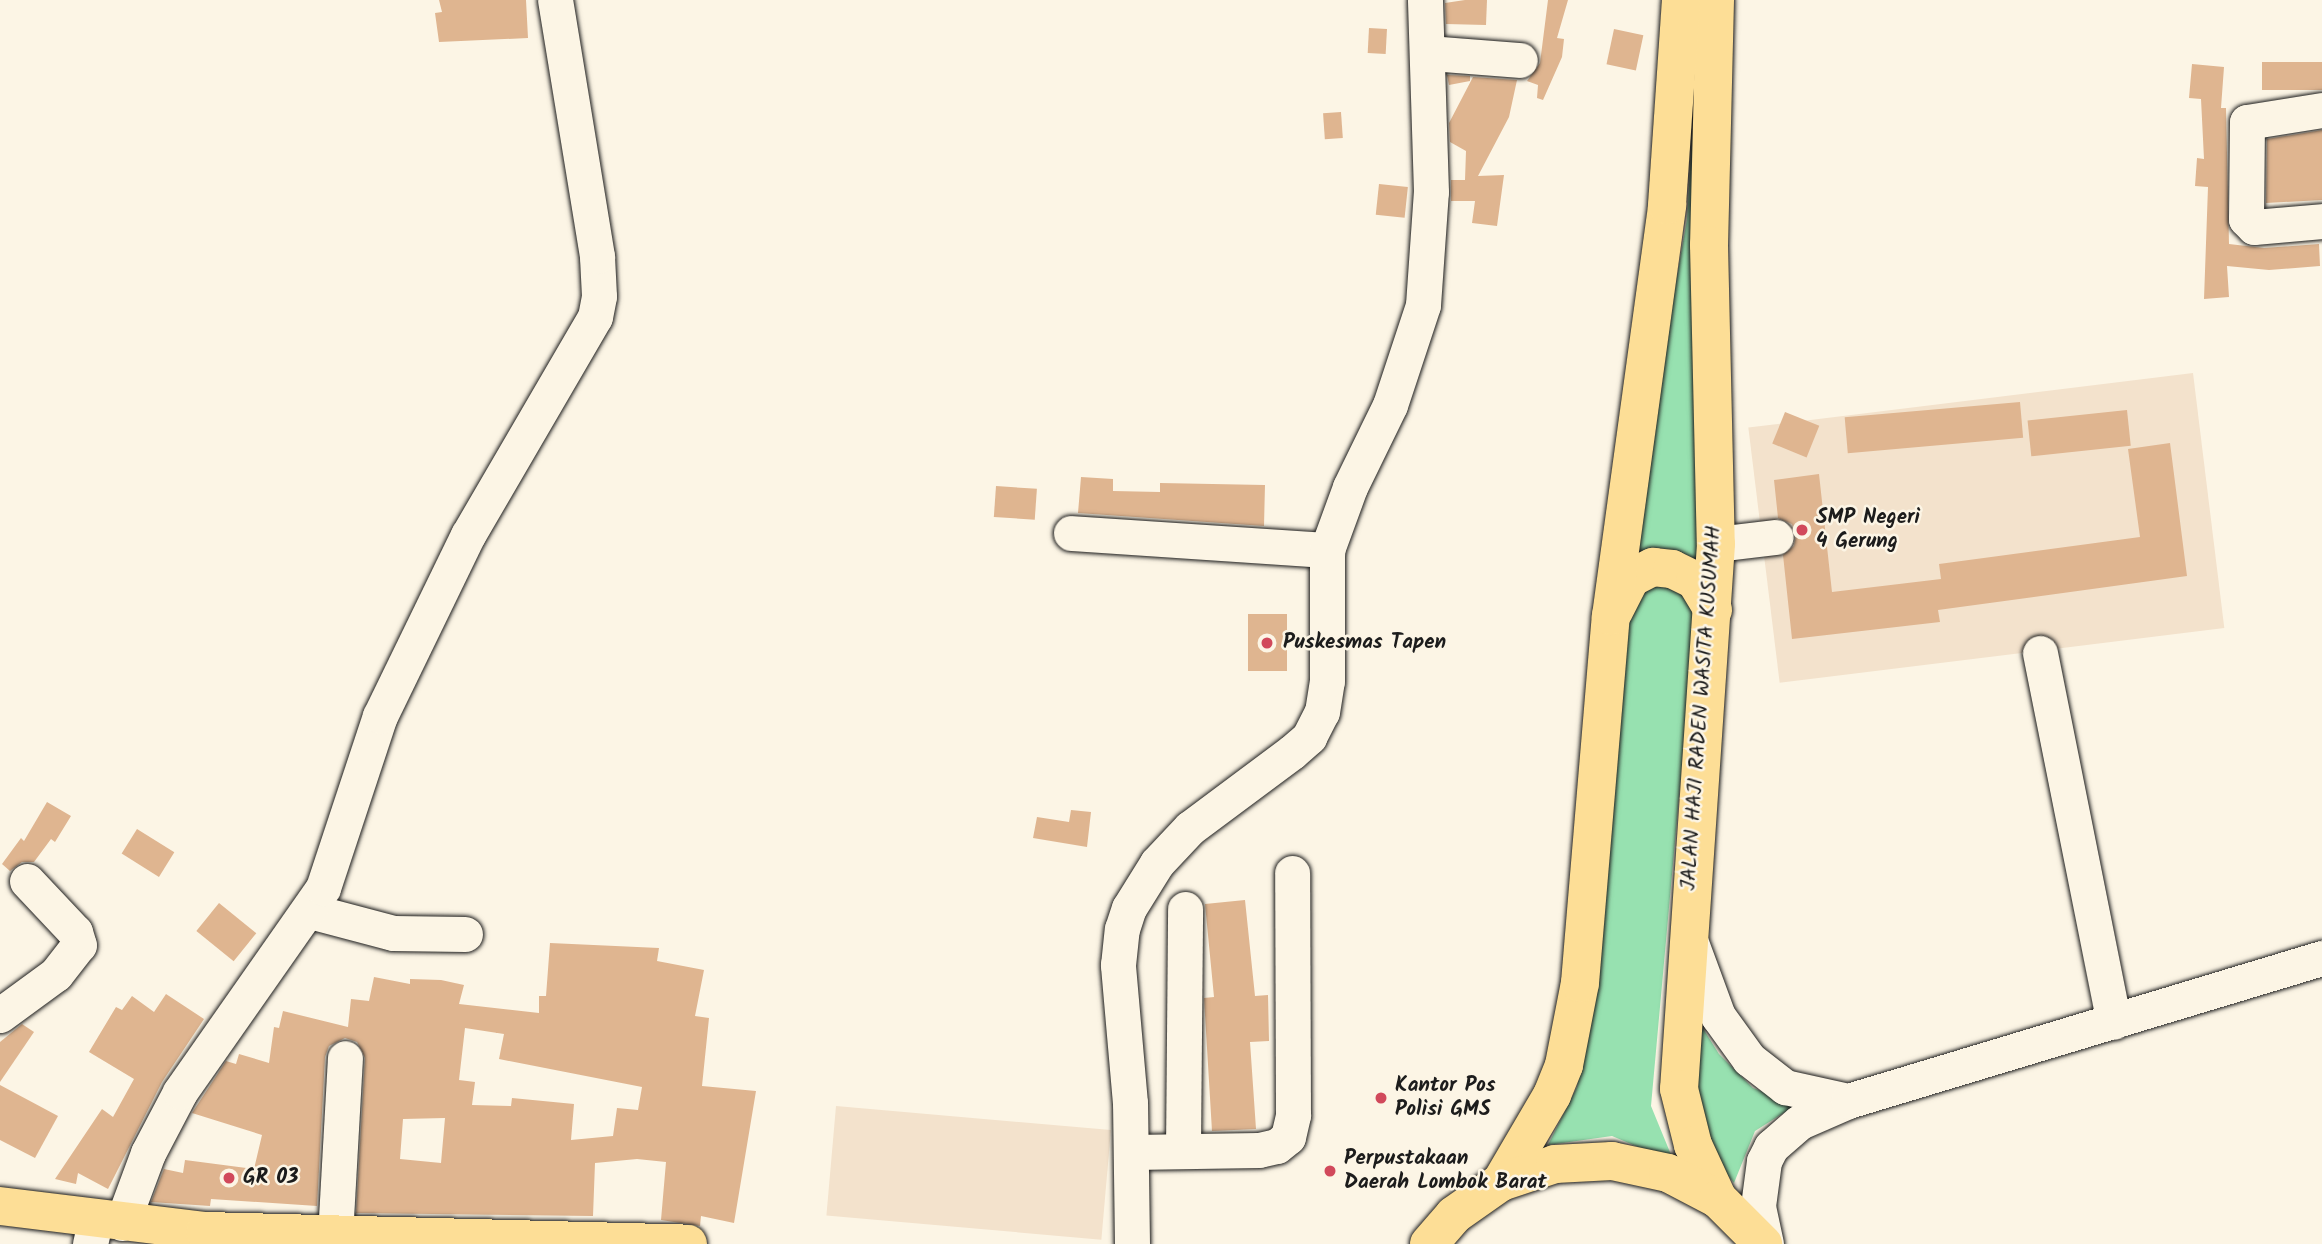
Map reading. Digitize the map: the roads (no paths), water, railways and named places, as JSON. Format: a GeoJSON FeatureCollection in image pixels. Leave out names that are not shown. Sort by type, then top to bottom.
{"type":"FeatureCollection","features":[{"type":"Feature","properties":{"kind":"highway"},"geometry":{"type":"LineString","coordinates":[[1501,1182],[1552,1095],[1572,1031],[1580,983],[1611,616],[1667,205],[1681,0]]}},
{"type":"Feature","properties":{"kind":"highway","name":"JALAN HAJI RADEN WASITA KUSUMAH"},"geometry":{"type":"LineString","coordinates":[[1715,0],[1709,245],[1716,544],[1687,930],[1679,1089],[1693,1144],[1718,1199]]}},
{"type":"Feature","properties":{"kind":"highway"},"geometry":{"type":"LineString","coordinates":[[1611,616],[1631,578],[1653,568],[1672,569],[1695,580],[1713,610]]}},
{"type":"Feature","properties":{"kind":"highway"},"geometry":{"type":"LineString","coordinates":[[1429,1244],[1454,1214],[1501,1182],[1555,1164],[1612,1161],[1668,1173],[1718,1199],[1765,1244]]}},
{"type":"Feature","properties":{"kind":"highway"},"geometry":{"type":"LineString","coordinates":[[0,1206],[103,1228],[204,1237],[335,1236],[688,1244]]}},
{"type":"Feature","properties":{"kind":"street"},"geometry":{"type":"LineString","coordinates":[[103,1228],[148,1153],[180,1092],[235,1009],[310,911],[336,857],[380,716],[468,535],[598,309],[597,256],[555,0]]}},
{"type":"Feature","properties":{"kind":"street"},"geometry":{"type":"LineString","coordinates":[[1132,1244],[1132,1152],[1118,965],[1122,929],[1129,908],[1157,863],[1190,828],[1292,752],[1317,725],[1326,690],[1327,550],[1350,487],[1390,405],[1423,305],[1432,192],[1425,0]]}},
{"type":"Feature","properties":{"kind":"street"},"geometry":{"type":"LineString","coordinates":[[1429,53],[1520,60]]}},
{"type":"Feature","properties":{"kind":"street"},"geometry":{"type":"LineString","coordinates":[[2322,110],[2252,118],[2246,126],[2247,224],[2254,227],[2322,221]]}},
{"type":"Feature","properties":{"kind":"street"},"geometry":{"type":"LineString","coordinates":[[1070,533],[1327,550]]}},
{"type":"Feature","properties":{"kind":"street"},"geometry":{"type":"LineString","coordinates":[[1716,544],[1776,537]]}},
{"type":"Feature","properties":{"kind":"street"},"geometry":{"type":"LineString","coordinates":[[2040,653],[2114,1023]]}},
{"type":"Feature","properties":{"kind":"street"},"geometry":{"type":"LineString","coordinates":[[1132,1152],[1259,1150],[1277,1146],[1288,1136],[1293,1115],[1292,873]]}},
{"type":"Feature","properties":{"kind":"street"},"geometry":{"type":"LineString","coordinates":[[0,1015],[56,974],[79,945],[75,932],[27,881]]}},
{"type":"Feature","properties":{"kind":"street"},"geometry":{"type":"LineString","coordinates":[[1183,1150],[1185,909]]}},
{"type":"Feature","properties":{"kind":"street"},"geometry":{"type":"LineString","coordinates":[[310,911],[393,933],[465,934]]}},
{"type":"Feature","properties":{"kind":"street"},"geometry":{"type":"LineString","coordinates":[[1687,930],[1718,1016],[1749,1059],[1785,1087],[1848,1101]]}},
{"type":"Feature","properties":{"kind":"street"},"geometry":{"type":"LineString","coordinates":[[1765,1244],[1758,1206],[1759,1181],[1771,1147],[1800,1122],[1848,1101],[2114,1023],[2322,958]]}},
{"type":"Feature","properties":{"kind":"street"},"geometry":{"type":"LineString","coordinates":[[335,1236],[345,1058]]}},
{"type":"Feature","properties":{"kind":"place","name":"SMP Negeri 4 Gerung"},"geometry":{"type":"Point","coordinates":[1802,530]}},
{"type":"Feature","properties":{"kind":"place","name":"Puskesmas Tapen"},"geometry":{"type":"Point","coordinates":[1267,643]}},
{"type":"Feature","properties":{"kind":"place","name":"Kantor Pos Polisi GMS"},"geometry":{"type":"Point","coordinates":[1381,1098]}},
{"type":"Feature","properties":{"kind":"place","name":"Perpustakaan Daerah Lombok Barat"},"geometry":{"type":"Point","coordinates":[1330,1171]}},
{"type":"Feature","properties":{"kind":"place","name":"GR 03"},"geometry":{"type":"Point","coordinates":[229,1178]}}]}
